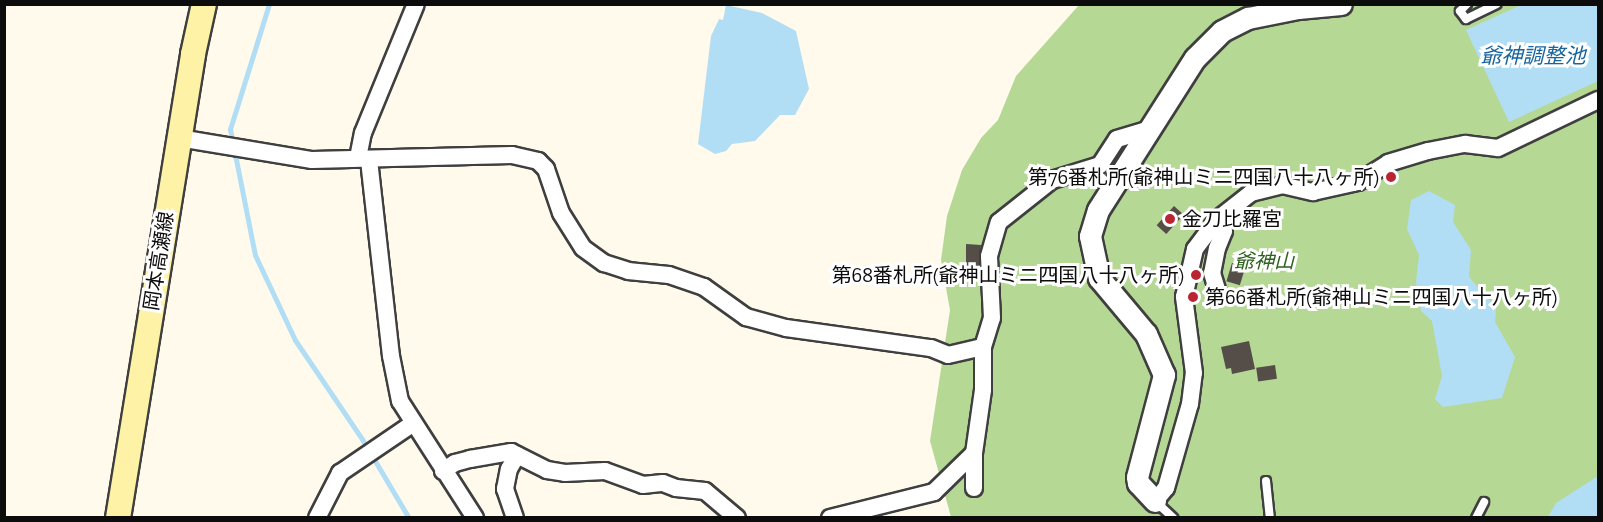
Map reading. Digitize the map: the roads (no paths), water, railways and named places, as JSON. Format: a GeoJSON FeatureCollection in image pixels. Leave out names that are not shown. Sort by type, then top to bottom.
{"type":"FeatureCollection","features":[{"type":"Feature","properties":{"kind":"main road","name":"岡本高瀬線"},"geometry":{"type":"LineString","coordinates":[[118,518],[179,138],[204,4]]}},
{"type":"Feature","properties":{"kind":"street"},"geometry":{"type":"LineString","coordinates":[[416,4],[363,133],[363,159],[391,356],[400,401],[412,424],[475,518]]}},
{"type":"Feature","properties":{"kind":"street"},"geometry":{"type":"LineString","coordinates":[[1341,4],[1298,8],[1248,18],[1222,31],[1196,58],[1098,210],[1090,236],[1099,278],[1146,334],[1164,375],[1137,477],[1138,483],[1155,501],[1166,488],[1190,404],[1194,373],[1184,297],[1196,249],[1215,223],[1251,193],[1282,185],[1313,192],[1358,182],[1388,163],[1428,151],[1465,144],[1498,148],[1599,100]]}},
{"type":"Feature","properties":{"kind":"street"},"geometry":{"type":"LineString","coordinates":[[974,488],[974,453],[983,390],[983,347],[992,318],[989,256],[999,222],[1052,180],[1100,165],[1117,139],[1150,129]]}},
{"type":"Feature","properties":{"kind":"street"},"geometry":{"type":"LineString","coordinates":[[179,138],[312,160],[512,155],[538,161],[546,169],[561,213],[583,248],[604,263],[628,271],[669,275],[704,287],[746,317],[786,328],[931,348],[948,355],[983,347]]}},
{"type":"Feature","properties":{"kind":"street"},"geometry":{"type":"LineString","coordinates":[[1215,223],[1224,231],[1217,248],[1212,273],[1218,293]]}},
{"type":"Feature","properties":{"kind":"street"},"geometry":{"type":"LineString","coordinates":[[317,518],[340,472],[412,424]]}},
{"type":"Feature","properties":{"kind":"street"},"geometry":{"type":"LineString","coordinates":[[443,471],[455,463],[511,452],[547,470],[566,473],[605,471],[644,485],[663,483],[705,491],[737,518]]}},
{"type":"Feature","properties":{"kind":"street"},"geometry":{"type":"LineString","coordinates":[[830,518],[934,492],[974,453]]}},
{"type":"Feature","properties":{"kind":"street"},"geometry":{"type":"LineString","coordinates":[[515,518],[505,489],[509,469],[517,455]]}},
{"type":"Feature","properties":{"kind":"lane"},"geometry":{"type":"LineString","coordinates":[[1467,4],[1460,11],[1466,19],[1497,4]]}},
{"type":"Feature","properties":{"kind":"lane"},"geometry":{"type":"LineString","coordinates":[[1266,481],[1270,518]]}},
{"type":"Feature","properties":{"kind":"lane"},"geometry":{"type":"LineString","coordinates":[[1155,501],[1173,518]]}},
{"type":"Feature","properties":{"kind":"lane"},"geometry":{"type":"LineString","coordinates":[[1476,518],[1484,502]]}},
{"type":"Feature","properties":{"kind":"water"},"geometry":{"type":"Polygon","coordinates":[[[726,5],[762,13],[796,31],[809,89],[795,115],[780,115],[755,141],[732,144],[726,151],[715,154],[698,144],[711,36],[719,19],[723,20],[726,5]]]}},
{"type":"Feature","properties":{"kind":"water","name":"爺神調整池"},"geometry":{"type":"Polygon","coordinates":[[[1521,5],[1598,5],[1598,81],[1509,122],[1466,30],[1521,5]]]}},
{"type":"Feature","properties":{"kind":"water"},"geometry":{"type":"Polygon","coordinates":[[[1429,191],[1455,205],[1453,222],[1471,250],[1469,277],[1496,308],[1495,322],[1515,357],[1502,398],[1443,407],[1435,399],[1442,376],[1432,321],[1421,311],[1416,282],[1419,255],[1407,229],[1411,200],[1429,191]]]}},
{"type":"Feature","properties":{"kind":"water"},"geometry":{"type":"Polygon","coordinates":[[[1598,476],[1598,517],[1548,517],[1556,503],[1598,476]]]}},
{"type":"Feature","properties":{"kind":"waterway"},"geometry":{"type":"LineString","coordinates":[[269,4],[230,129],[255,255],[295,340],[362,439],[409,518]]}},
{"type":"Feature","properties":{"kind":"place","name":"第76番札所(爺神山ミニ四国八十八ヶ所)"},"geometry":{"type":"Point","coordinates":[1391,177]}},
{"type":"Feature","properties":{"kind":"place","name":"金刀比羅宮"},"geometry":{"type":"Point","coordinates":[1170,219]}},
{"type":"Feature","properties":{"kind":"place","name":"第68番札所(爺神山ミニ四国八十八ヶ所)"},"geometry":{"type":"Point","coordinates":[1196,275]}},
{"type":"Feature","properties":{"kind":"place","name":"第66番札所(爺神山ミニ四国八十八ヶ所)"},"geometry":{"type":"Point","coordinates":[1193,297]}},
{"type":"Feature","properties":{"kind":"park label","name":"爺神山"},"geometry":{"type":"Point","coordinates":[1264,261]}}]}
